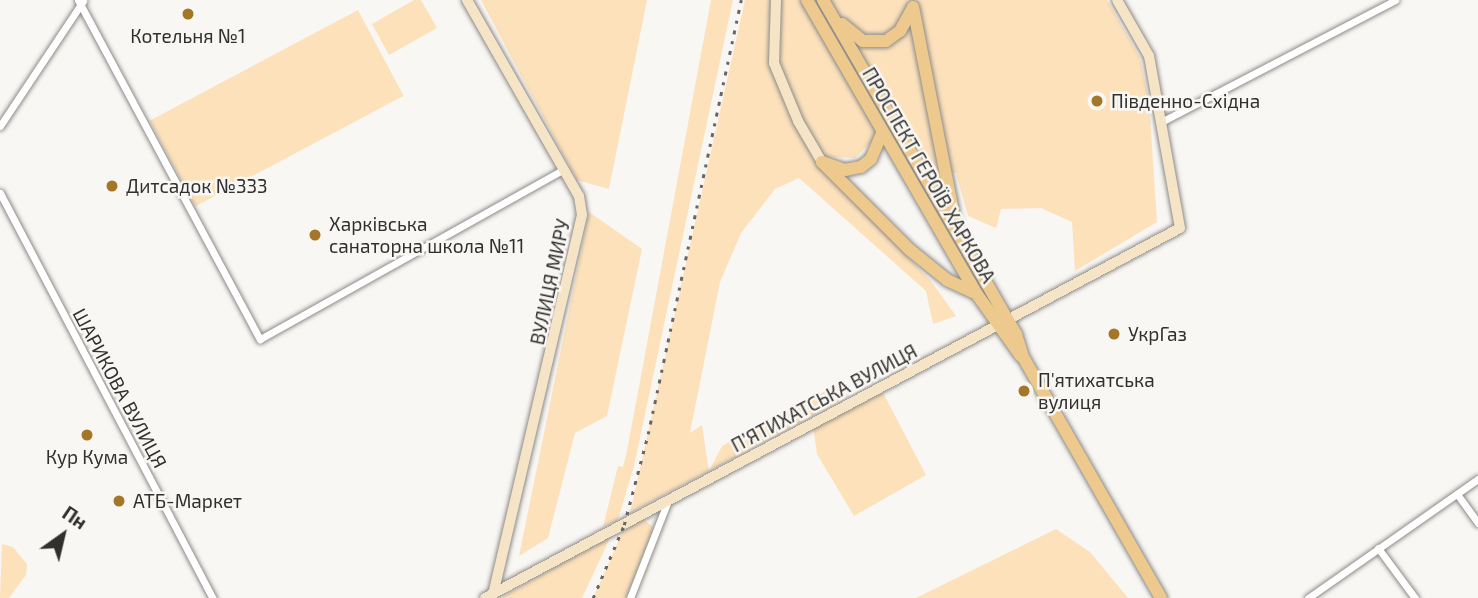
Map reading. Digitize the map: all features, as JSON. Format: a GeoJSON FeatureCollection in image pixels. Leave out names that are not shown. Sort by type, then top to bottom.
{"type":"FeatureCollection","features":[{"type":"Feature","properties":{"kind":"main road","name":"ПРОСПЕКТ ГЕРОЇВ ХАРКОВА"},"geometry":{"type":"LineString","coordinates":[[823,0],[956,228],[1001,322],[1161,598]]}},
{"type":"Feature","properties":{"kind":"main road","name":"ПРОСПЕКТ ГЕРОЇВ ХАРКОВА"},"geometry":{"type":"LineString","coordinates":[[808,3],[976,293],[1001,322]]}},
{"type":"Feature","properties":{"kind":"main road"},"geometry":{"type":"LineString","coordinates":[[830,13],[855,37],[886,41],[900,31],[911,4]]}},
{"type":"Feature","properties":{"kind":"main road"},"geometry":{"type":"LineString","coordinates":[[911,4],[956,228]]}},
{"type":"Feature","properties":{"kind":"main road"},"geometry":{"type":"LineString","coordinates":[[822,162],[845,170],[861,167],[872,159],[883,133]]}},
{"type":"Feature","properties":{"kind":"main road"},"geometry":{"type":"LineString","coordinates":[[822,162],[910,250],[947,280],[976,293]]}},
{"type":"Feature","properties":{"kind":"street","name":"ВУЛИЦЯ МИРУ"},"geometry":{"type":"LineString","coordinates":[[467,0],[579,197],[580,233],[489,596]]}},
{"type":"Feature","properties":{"kind":"street"},"geometry":{"type":"LineString","coordinates":[[776,0],[774,63],[798,121],[822,162]]}},
{"type":"Feature","properties":{"kind":"street"},"geometry":{"type":"LineString","coordinates":[[1117,0],[1149,56],[1161,121],[1395,0]]}},
{"type":"Feature","properties":{"kind":"street"},"geometry":{"type":"LineString","coordinates":[[0,126],[81,1],[260,339],[562,170]]}},
{"type":"Feature","properties":{"kind":"street","name":"П’ЯТИХАТСЬКА ВУЛИЦЯ"},"geometry":{"type":"LineString","coordinates":[[489,596],[1180,228],[1161,121]]}},
{"type":"Feature","properties":{"kind":"street","name":"ШАРИКОВА ВУЛИЦЯ"},"geometry":{"type":"LineString","coordinates":[[0,193],[213,598]]}},
{"type":"Feature","properties":{"kind":"street"},"geometry":{"type":"LineString","coordinates":[[1308,598],[1478,479]]}},
{"type":"Feature","properties":{"kind":"street"},"geometry":{"type":"LineString","coordinates":[[1457,494],[1478,523]]}},
{"type":"Feature","properties":{"kind":"street"},"geometry":{"type":"LineString","coordinates":[[629,598],[667,503]]}},
{"type":"Feature","properties":{"kind":"street"},"geometry":{"type":"LineString","coordinates":[[1378,548],[1415,598]]}},
{"type":"Feature","properties":{"kind":"shaded area"},"geometry":{"type":"Polygon","coordinates":[[[414,0],[421,0],[437,28],[389,55],[372,24],[414,0]]]}},
{"type":"Feature","properties":{"kind":"shaded area"},"geometry":{"type":"Polygon","coordinates":[[[481,0],[647,0],[609,189],[577,180],[481,0]]]}},
{"type":"Feature","properties":{"kind":"shaded area"},"geometry":{"type":"Polygon","coordinates":[[[711,0],[733,0],[634,466],[618,520],[603,527],[618,466],[623,467],[627,451],[711,0]]]}},
{"type":"Feature","properties":{"kind":"shaded area"},"geometry":{"type":"Polygon","coordinates":[[[745,0],[1107,0],[1140,58],[1149,100],[1157,222],[1075,271],[1072,222],[1041,208],[1001,209],[996,228],[968,216],[956,173],[933,173],[901,116],[889,126],[985,300],[886,128],[855,158],[811,156],[931,281],[956,316],[933,324],[926,291],[799,178],[775,189],[741,233],[720,282],[690,433],[702,425],[709,471],[722,446],[842,382],[845,399],[630,513],[745,0]]]}},
{"type":"Feature","properties":{"kind":"shaded area"},"geometry":{"type":"Polygon","coordinates":[[[358,10],[404,96],[195,206],[150,121],[358,10]]]}},
{"type":"Feature","properties":{"kind":"shaded area"},"geometry":{"type":"Polygon","coordinates":[[[589,212],[642,249],[607,416],[575,433],[548,538],[519,556],[589,212]]]}},
{"type":"Feature","properties":{"kind":"shaded area"},"geometry":{"type":"Polygon","coordinates":[[[880,387],[926,475],[854,516],[817,454],[813,427],[880,387]]]}},
{"type":"Feature","properties":{"kind":"shaded area"},"geometry":{"type":"Polygon","coordinates":[[[643,519],[653,527],[652,536],[628,598],[593,598],[623,531],[643,519]]]}},
{"type":"Feature","properties":{"kind":"shaded area"},"geometry":{"type":"Polygon","coordinates":[[[1056,529],[1090,552],[1128,598],[916,598],[1056,529]]]}},
{"type":"Feature","properties":{"kind":"shaded area"},"geometry":{"type":"Polygon","coordinates":[[[611,536],[582,598],[501,598],[582,551],[611,536]]]}},
{"type":"Feature","properties":{"kind":"shaded area"},"geometry":{"type":"Polygon","coordinates":[[[2,544],[13,547],[27,564],[26,575],[9,598],[0,598],[2,544]]]}},
{"type":"Feature","properties":{"kind":"railway"},"geometry":{"type":"LineString","coordinates":[[593,598],[624,525],[648,434],[741,0]]}},
{"type":"Feature","properties":{"kind":"place","name":"Котельня №1"},"geometry":{"type":"Point","coordinates":[188,14]}},
{"type":"Feature","properties":{"kind":"place","name":"Південно-Східна"},"geometry":{"type":"Point","coordinates":[1097,101]}},
{"type":"Feature","properties":{"kind":"place","name":"Дитсадок №333"},"geometry":{"type":"Point","coordinates":[112,186]}},
{"type":"Feature","properties":{"kind":"place","name":"Харківська санаторна школа №11"},"geometry":{"type":"Point","coordinates":[315,235]}},
{"type":"Feature","properties":{"kind":"place","name":"УкрГаз"},"geometry":{"type":"Point","coordinates":[1114,334]}},
{"type":"Feature","properties":{"kind":"place","name":"П'ятихатська вулиця"},"geometry":{"type":"Point","coordinates":[1024,391]}},
{"type":"Feature","properties":{"kind":"place","name":"Кур Кума"},"geometry":{"type":"Point","coordinates":[87,435]}},
{"type":"Feature","properties":{"kind":"place","name":"АТБ-Маркет"},"geometry":{"type":"Point","coordinates":[119,501]}}]}
